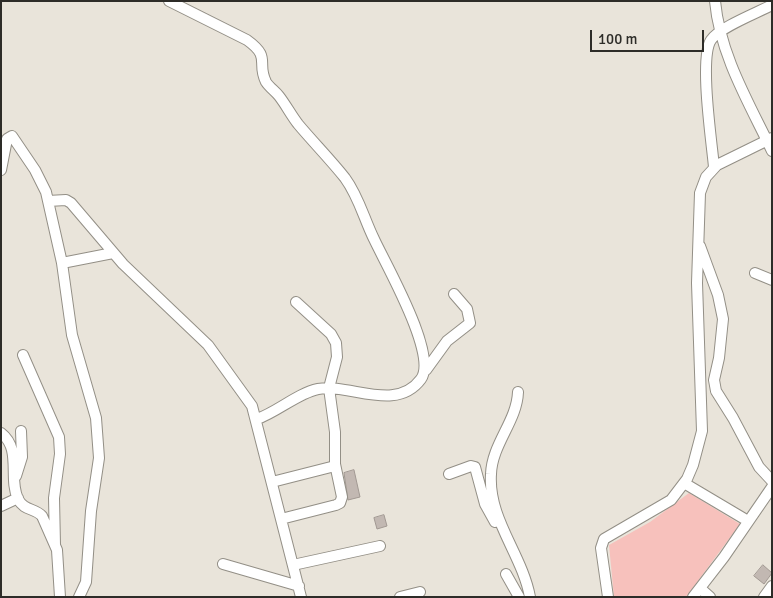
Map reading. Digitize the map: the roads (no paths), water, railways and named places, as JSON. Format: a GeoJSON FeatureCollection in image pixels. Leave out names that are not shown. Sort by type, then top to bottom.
{"type":"FeatureCollection","features":[{"type":"Feature","properties":{"kind":"street"},"geometry":{"type":"LineString","coordinates":[[169,1],[247,40],[259,48],[263,57],[266,82],[352,190],[408,308],[420,340],[426,370]]}},
{"type":"Feature","properties":{"kind":"street"},"geometry":{"type":"LineString","coordinates":[[715,1],[721,32],[733,70],[769,139],[772,150]]}},
{"type":"Feature","properties":{"kind":"street"},"geometry":{"type":"LineString","coordinates":[[714,167],[706,70],[711,40],[721,32],[772,5]]}},
{"type":"Feature","properties":{"kind":"street"},"geometry":{"type":"LineString","coordinates":[[1,170],[7,138],[12,136],[35,170],[48,201],[62,263],[72,335],[91,395],[99,449],[91,511],[86,582],[79,597]]}},
{"type":"Feature","properties":{"kind":"street"},"geometry":{"type":"LineString","coordinates":[[608,597],[601,548],[604,539],[671,500],[684,484],[700,441],[702,388],[697,283],[700,193],[706,177],[714,167],[769,139]]}},
{"type":"Feature","properties":{"kind":"street"},"geometry":{"type":"LineString","coordinates":[[48,201],[66,200],[71,203],[113,253],[208,345],[242,390],[257,419],[300,592]]}},
{"type":"Feature","properties":{"kind":"street"},"geometry":{"type":"LineString","coordinates":[[699,245],[718,294],[723,319],[714,386],[759,467],[772,481]]}},
{"type":"Feature","properties":{"kind":"street"},"geometry":{"type":"LineString","coordinates":[[62,263],[113,253]]}},
{"type":"Feature","properties":{"kind":"street"},"geometry":{"type":"LineString","coordinates":[[755,273],[772,280]]}},
{"type":"Feature","properties":{"kind":"street"},"geometry":{"type":"LineString","coordinates":[[257,419],[273,413],[312,391],[336,388],[376,396],[391,395],[417,383],[447,342],[470,323],[467,309],[454,294]]}},
{"type":"Feature","properties":{"kind":"street"},"geometry":{"type":"LineString","coordinates":[[281,519],[340,503],[342,497],[335,466],[334,432],[329,388],[337,357],[336,343],[330,334],[296,302]]}},
{"type":"Feature","properties":{"kind":"street"},"geometry":{"type":"LineString","coordinates":[[23,355],[59,437],[60,454],[54,498],[55,545]]}},
{"type":"Feature","properties":{"kind":"street"},"geometry":{"type":"LineString","coordinates":[[702,388],[714,386]]}},
{"type":"Feature","properties":{"kind":"street"},"geometry":{"type":"LineString","coordinates":[[518,392],[516,407],[496,452],[491,472],[493,501],[503,529],[518,559],[530,597]]}},
{"type":"Feature","properties":{"kind":"street"},"geometry":{"type":"LineString","coordinates":[[14,479],[22,457],[22,431]]}},
{"type":"Feature","properties":{"kind":"street"},"geometry":{"type":"LineString","coordinates":[[1,433],[8,439],[12,450],[14,479],[18,498],[25,508],[42,516],[55,545],[60,566],[60,597]]}},
{"type":"Feature","properties":{"kind":"street"},"geometry":{"type":"LineString","coordinates":[[272,482],[335,466]]}},
{"type":"Feature","properties":{"kind":"street"},"geometry":{"type":"LineString","coordinates":[[449,474],[471,466],[475,467],[485,504],[494,521],[503,529]]}},
{"type":"Feature","properties":{"kind":"street"},"geometry":{"type":"LineString","coordinates":[[684,484],[748,521]]}},
{"type":"Feature","properties":{"kind":"street"},"geometry":{"type":"LineString","coordinates":[[710,597],[697,593],[772,487]]}},
{"type":"Feature","properties":{"kind":"street"},"geometry":{"type":"LineString","coordinates":[[1,506],[18,498]]}},
{"type":"Feature","properties":{"kind":"street"},"geometry":{"type":"LineString","coordinates":[[293,565],[380,546]]}},
{"type":"Feature","properties":{"kind":"street"},"geometry":{"type":"LineString","coordinates":[[223,564],[300,592]]}},
{"type":"Feature","properties":{"kind":"street"},"geometry":{"type":"LineString","coordinates":[[506,574],[519,597]]}},
{"type":"Feature","properties":{"kind":"street"},"geometry":{"type":"LineString","coordinates":[[764,597],[772,586]]}},
{"type":"Feature","properties":{"kind":"street"},"geometry":{"type":"LineString","coordinates":[[400,597],[420,592]]}}]}
